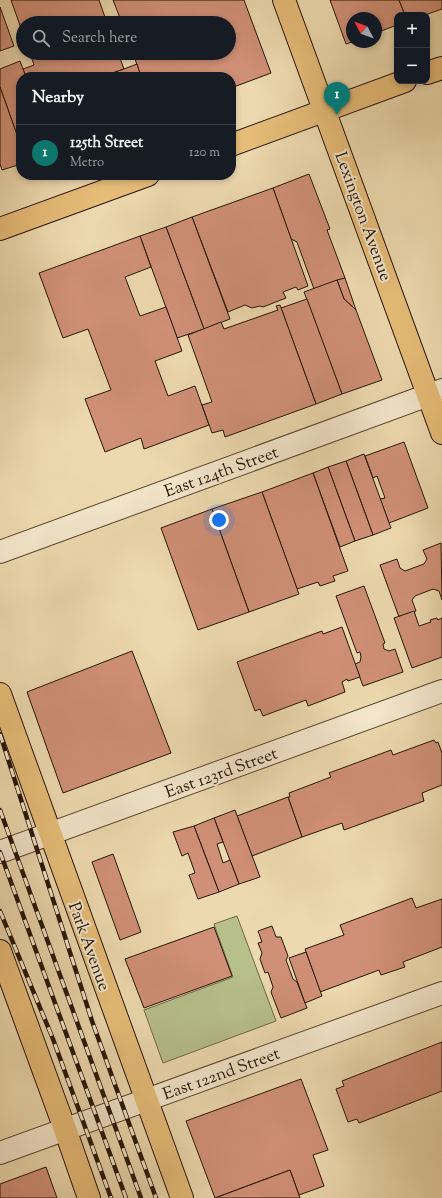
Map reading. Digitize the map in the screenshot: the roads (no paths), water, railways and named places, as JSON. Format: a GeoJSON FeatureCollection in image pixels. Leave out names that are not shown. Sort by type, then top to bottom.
{"type":"FeatureCollection","features":[{"type":"Feature","properties":{"kind":"main road","name":"Lexington Avenue"},"geometry":{"type":"LineString","coordinates":[[284,0],[435,393],[442,433]]}},
{"type":"Feature","properties":{"kind":"main road"},"geometry":{"type":"LineString","coordinates":[[430,72],[442,68]]}},
{"type":"Feature","properties":{"kind":"main road"},"geometry":{"type":"LineString","coordinates":[[236,143],[397,84]]}},
{"type":"Feature","properties":{"kind":"main road"},"geometry":{"type":"LineString","coordinates":[[0,229],[134,180]]}},
{"type":"Feature","properties":{"kind":"main road","name":"Park Avenue"},"geometry":{"type":"LineString","coordinates":[[0,694],[182,1198]]}},
{"type":"Feature","properties":{"kind":"main road"},"geometry":{"type":"LineString","coordinates":[[0,951],[89,1198]]}},
{"type":"Feature","properties":{"kind":"street","name":"East 124th Street"},"geometry":{"type":"LineString","coordinates":[[0,552],[435,393]]}},
{"type":"Feature","properties":{"kind":"street","name":"East 123rd Street"},"geometry":{"type":"LineString","coordinates":[[0,852],[442,691]]}},
{"type":"Feature","properties":{"kind":"street","name":"East 122nd Street"},"geometry":{"type":"LineString","coordinates":[[0,1153],[442,993]]}},
{"type":"Feature","properties":{"kind":"railway"},"geometry":{"type":"LineString","coordinates":[[0,734],[92,1021],[156,1198]]}},
{"type":"Feature","properties":{"kind":"railway"},"geometry":{"type":"LineString","coordinates":[[0,810],[141,1198]]}},
{"type":"Feature","properties":{"kind":"railway"},"geometry":{"type":"LineString","coordinates":[[0,852],[126,1198]]}},
{"type":"Feature","properties":{"kind":"railway"},"geometry":{"type":"LineString","coordinates":[[0,911],[53,1039],[111,1198]]}},
{"type":"Feature","properties":{"kind":"place","name":"125th Street"},"geometry":{"type":"Point","coordinates":[337,115]}}]}
